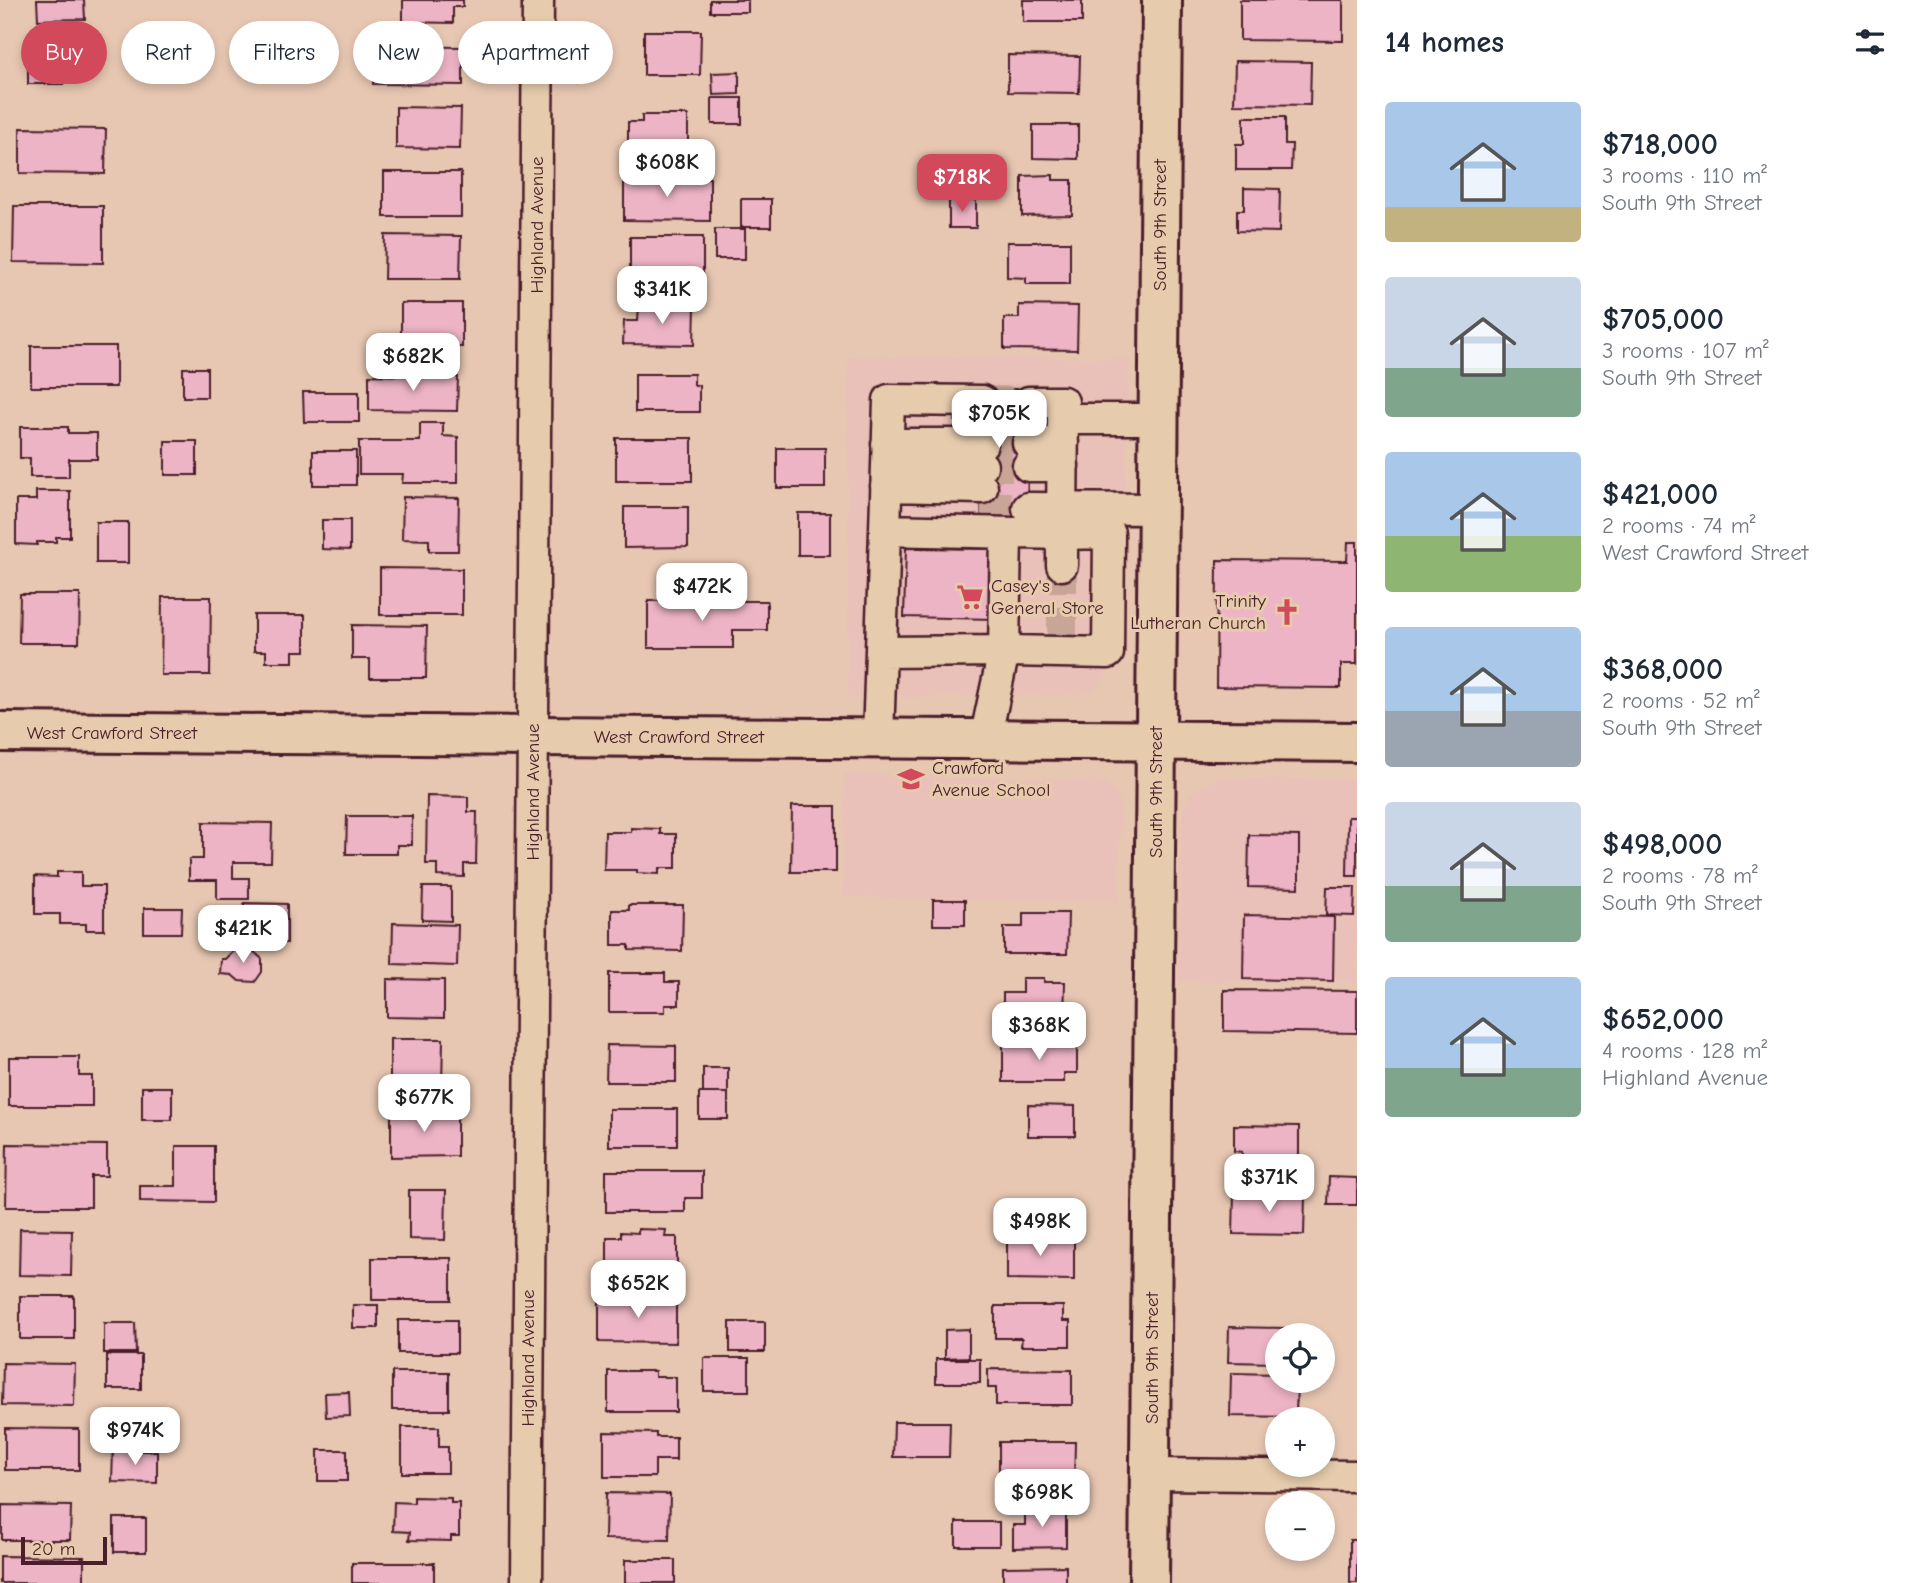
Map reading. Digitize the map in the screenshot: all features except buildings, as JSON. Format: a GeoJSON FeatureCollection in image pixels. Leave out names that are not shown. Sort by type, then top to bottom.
{"type":"FeatureCollection","features":[{"type":"Feature","properties":{"kind":"main road","name":"South 9th Street"},"geometry":{"type":"LineString","coordinates":[[1149,1583],[1162,0]]}},
{"type":"Feature","properties":{"kind":"main road","name":"West Crawford Street"},"geometry":{"type":"LineString","coordinates":[[0,732],[1357,742]]}},
{"type":"Feature","properties":{"kind":"street","name":"Highland Avenue"},"geometry":{"type":"LineString","coordinates":[[527,1583],[538,0]]}},
{"type":"Feature","properties":{"kind":"street"},"geometry":{"type":"LineString","coordinates":[[878,738],[889,401],[982,401]]}},
{"type":"Feature","properties":{"kind":"street"},"geometry":{"type":"LineString","coordinates":[[1029,402],[1063,402],[1062,565]]}},
{"type":"Feature","properties":{"kind":"street"},"geometry":{"type":"LineString","coordinates":[[985,740],[1004,651],[1006,533],[1063,476],[1159,419]]}},
{"type":"Feature","properties":{"kind":"street"},"geometry":{"type":"LineString","coordinates":[[886,486],[982,476],[886,486]]}},
{"type":"Feature","properties":{"kind":"street"},"geometry":{"type":"LineString","coordinates":[[1063,476],[1028,476],[1063,476],[1157,509]]}},
{"type":"Feature","properties":{"kind":"street"},"geometry":{"type":"LineString","coordinates":[[881,652],[1004,651],[1062,645],[1108,653],[1109,533],[1063,476]]}},
{"type":"Feature","properties":{"kind":"street"},"geometry":{"type":"LineString","coordinates":[[886,486],[1006,533]]}},
{"type":"Feature","properties":{"kind":"street"},"geometry":{"type":"LineString","coordinates":[[1151,1474],[1357,1476]]}},
{"type":"Feature","properties":{"kind":"shaded area"},"geometry":{"type":"Polygon","coordinates":[[[848,357],[1130,358],[1125,490],[1117,527],[1114,660],[1107,677],[1093,690],[1078,695],[848,698],[848,357]]]}},
{"type":"Feature","properties":{"kind":"shaded area"},"geometry":{"type":"Polygon","coordinates":[[[845,774],[1101,780],[1113,788],[1121,803],[1119,902],[842,897],[845,774]]]}},
{"type":"Feature","properties":{"kind":"shaded area"},"geometry":{"type":"Polygon","coordinates":[[[1217,779],[1357,779],[1357,983],[1179,982],[1183,811],[1189,796],[1201,786],[1217,779]]]}},
{"type":"Feature","properties":{"kind":"tunnel"},"geometry":{"type":"LineString","coordinates":[[982,401],[1029,402]]}},
{"type":"Feature","properties":{"kind":"tunnel"},"geometry":{"type":"LineString","coordinates":[[982,444],[1028,443]]}},
{"type":"Feature","properties":{"kind":"tunnel"},"geometry":{"type":"LineString","coordinates":[[982,466],[1028,466]]}},
{"type":"Feature","properties":{"kind":"tunnel"},"geometry":{"type":"LineString","coordinates":[[981,506],[1028,508]]}},
{"type":"Feature","properties":{"kind":"tunnel"},"geometry":{"type":"LineString","coordinates":[[1062,565],[1062,637]]}},
{"type":"Feature","properties":{"kind":"place","name":"Casey's General Store"},"geometry":{"type":"Point","coordinates":[970,597]}},
{"type":"Feature","properties":{"kind":"place","name":"Trinity Lutheran Church"},"geometry":{"type":"Point","coordinates":[1287,612]}},
{"type":"Feature","properties":{"kind":"place","name":"Crawford Avenue School"},"geometry":{"type":"Point","coordinates":[911,779]}}]}
